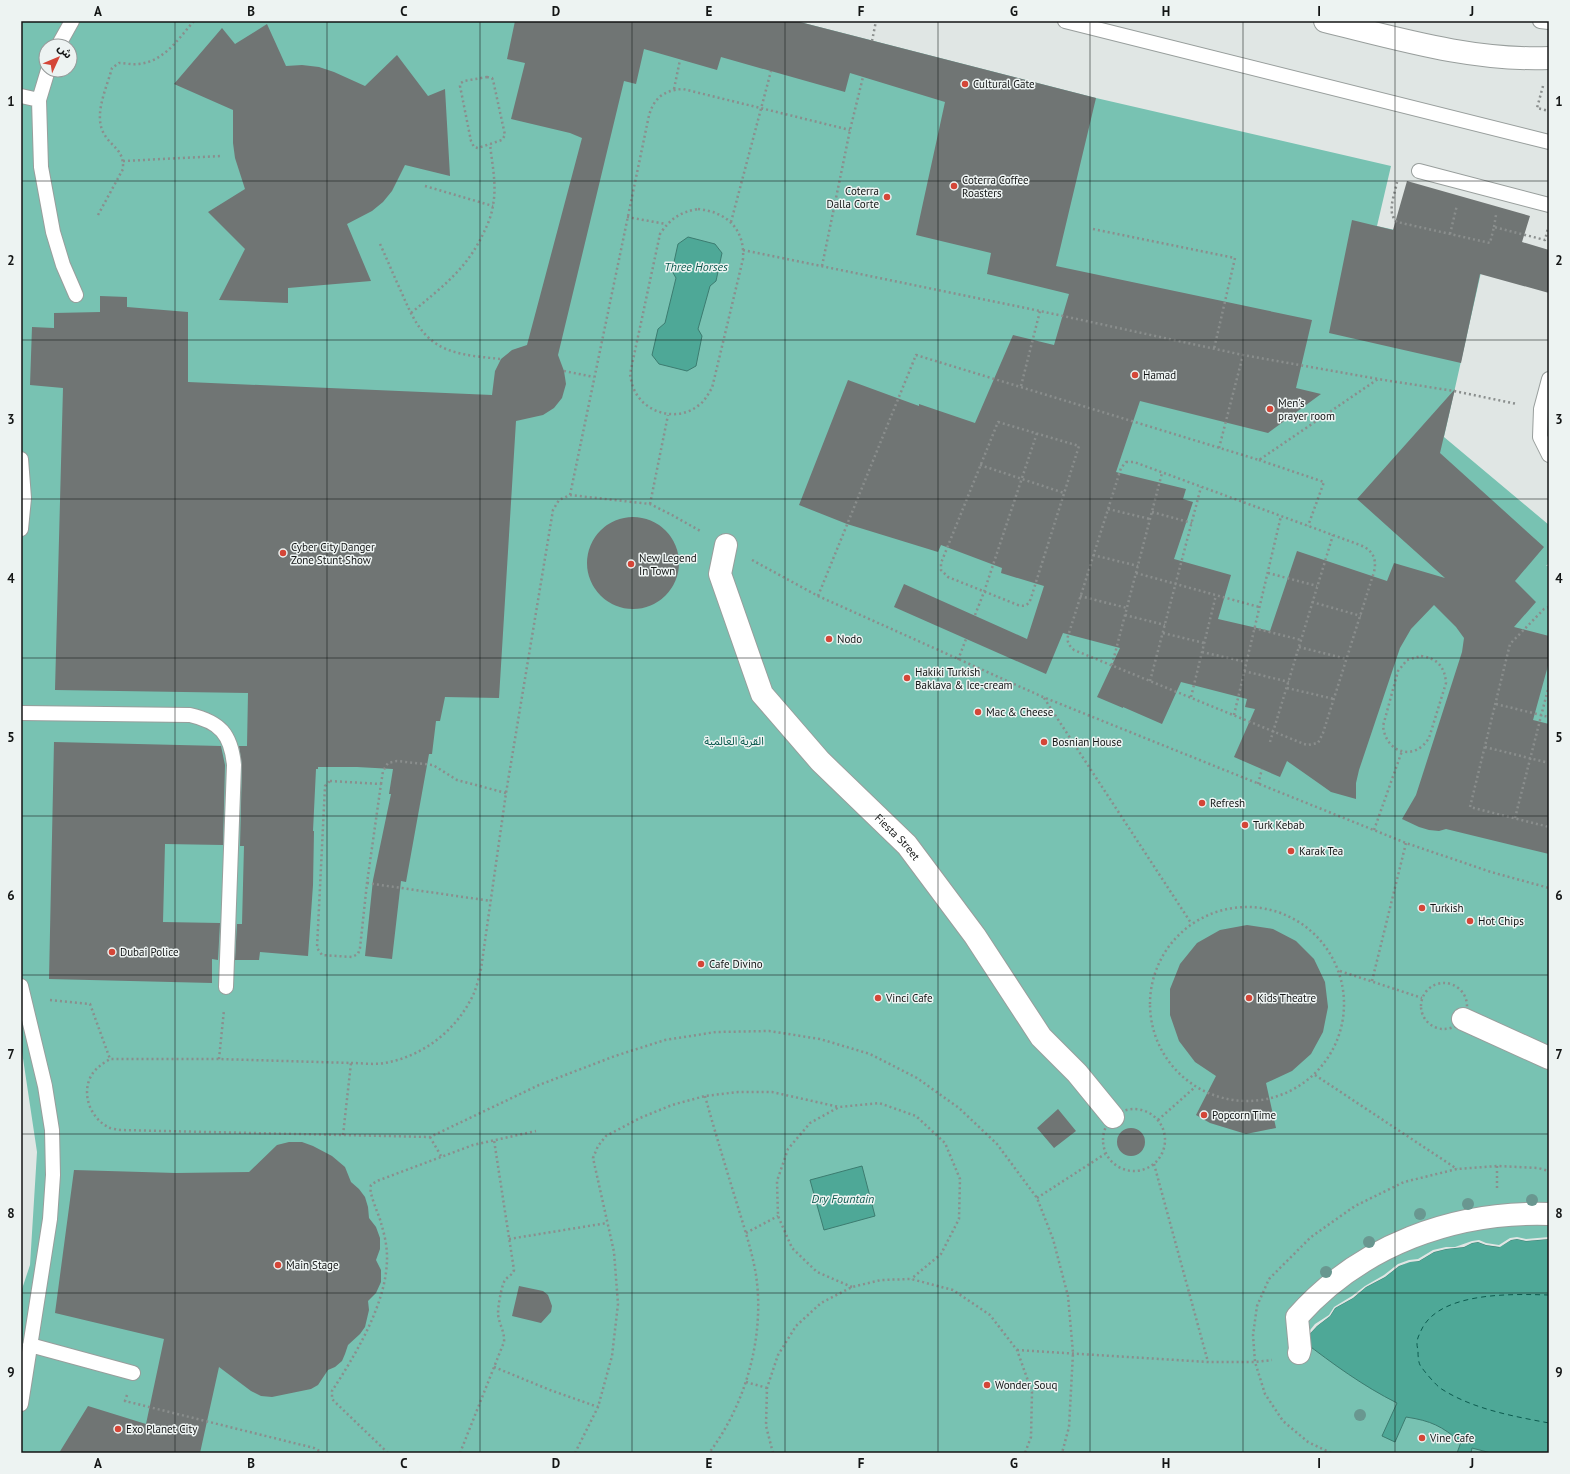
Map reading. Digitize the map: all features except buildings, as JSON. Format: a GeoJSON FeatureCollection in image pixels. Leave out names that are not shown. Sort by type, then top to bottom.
{"type":"FeatureCollection","features":[{"type":"Feature","properties":{"kind":"street"},"geometry":{"type":"LineString","coordinates":[[1337,23],[1450,51],[1503,57],[1549,58]]}},
{"type":"Feature","properties":{"kind":"street","name":"Fiesta Street"},"geometry":{"type":"LineString","coordinates":[[726,545],[720,574],[762,694],[820,762],[907,845],[975,936],[1041,1036],[1077,1072],[1114,1117]]}},
{"type":"Feature","properties":{"kind":"street"},"geometry":{"type":"LineString","coordinates":[[1463,1019],[1549,1058]]}},
{"type":"Feature","properties":{"kind":"street"},"geometry":{"type":"LineString","coordinates":[[1299,1353],[1298,1317],[1325,1290],[1351,1270],[1378,1253],[1407,1239],[1448,1224],[1498,1215],[1527,1213],[1549,1214]]}},
{"type":"Feature","properties":{"kind":"lane"},"geometry":{"type":"LineString","coordinates":[[62,38],[72,21]]}},
{"type":"Feature","properties":{"kind":"lane"},"geometry":{"type":"LineString","coordinates":[[1065,21],[1549,142]]}},
{"type":"Feature","properties":{"kind":"lane"},"geometry":{"type":"LineString","coordinates":[[1540,21],[1549,22]]}},
{"type":"Feature","properties":{"kind":"lane"},"geometry":{"type":"LineString","coordinates":[[46,78],[39,100],[41,167],[46,200],[55,239],[63,265],[76,296]]}},
{"type":"Feature","properties":{"kind":"lane"},"geometry":{"type":"LineString","coordinates":[[21,96],[39,100]]}},
{"type":"Feature","properties":{"kind":"lane"},"geometry":{"type":"LineString","coordinates":[[1419,171],[1549,205]]}},
{"type":"Feature","properties":{"kind":"lane"},"geometry":{"type":"LineString","coordinates":[[1548,384],[1541,409],[1540,437],[1549,455]]}},
{"type":"Feature","properties":{"kind":"lane"},"geometry":{"type":"LineString","coordinates":[[21,459],[24,498],[21,528]]}},
{"type":"Feature","properties":{"kind":"lane"},"geometry":{"type":"LineString","coordinates":[[21,713],[190,715],[204,718],[217,726],[227,736],[232,750],[234,765],[226,986]]}},
{"type":"Feature","properties":{"kind":"lane"},"geometry":{"type":"LineString","coordinates":[[21,986],[45,1086],[52,1130],[53,1175],[50,1220],[21,1404]]}},
{"type":"Feature","properties":{"kind":"lane"},"geometry":{"type":"LineString","coordinates":[[30,1345],[133,1373]]}},
{"type":"Feature","properties":{"kind":"path"},"geometry":{"type":"LineString","coordinates":[[98,215],[123,169],[123,161],[120,152],[103,132],[100,122],[100,113],[112,68],[119,63],[137,64],[150,62],[162,56],[194,21]]}},
{"type":"Feature","properties":{"kind":"path"},"geometry":{"type":"LineString","coordinates":[[872,41],[876,21]]}},
{"type":"Feature","properties":{"kind":"path"},"geometry":{"type":"LineString","coordinates":[[674,89],[680,60]]}},
{"type":"Feature","properties":{"kind":"path"},"geometry":{"type":"LineString","coordinates":[[731,222],[771,71]]}},
{"type":"Feature","properties":{"kind":"path"},"geometry":{"type":"LineString","coordinates":[[487,77],[492,78],[493,80],[504,135],[502,140],[490,144],[478,148],[472,145],[460,86],[462,82],[487,77]]}},
{"type":"Feature","properties":{"kind":"path"},"geometry":{"type":"LineString","coordinates":[[822,266],[850,130],[863,77]]}},
{"type":"Feature","properties":{"kind":"path"},"geometry":{"type":"LineString","coordinates":[[1544,81],[1537,108],[1549,111]]}},
{"type":"Feature","properties":{"kind":"path"},"geometry":{"type":"LineString","coordinates":[[570,495],[627,217],[650,111],[653,104],[659,97],[674,89],[683,89],[850,130]]}},
{"type":"Feature","properties":{"kind":"path"},"geometry":{"type":"LineString","coordinates":[[410,313],[451,280],[467,261],[487,226],[493,206],[495,186],[490,144]]}},
{"type":"Feature","properties":{"kind":"path"},"geometry":{"type":"LineString","coordinates":[[123,161],[221,156]]}},
{"type":"Feature","properties":{"kind":"path"},"geometry":{"type":"LineString","coordinates":[[1419,171],[1406,171],[1399,178],[1391,210],[1392,217],[1397,222],[1490,243],[1494,227],[1546,240],[1549,225]]}},
{"type":"Feature","properties":{"kind":"path"},"geometry":{"type":"LineString","coordinates":[[1450,234],[1463,182]]}},
{"type":"Feature","properties":{"kind":"path"},"geometry":{"type":"LineString","coordinates":[[425,186],[493,206]]}},
{"type":"Feature","properties":{"kind":"path"},"geometry":{"type":"LineString","coordinates":[[698,209],[710,210],[722,215],[731,222],[742,240],[743,250],[743,259],[712,388],[706,398],[694,408],[679,414],[668,415],[649,408],[642,401],[636,394],[630,374],[657,246],[660,234],[666,224],[675,216],[686,211],[698,209]]}},
{"type":"Feature","properties":{"kind":"path"},"geometry":{"type":"LineString","coordinates":[[627,217],[666,224]]}},
{"type":"Feature","properties":{"kind":"path"},"geometry":{"type":"LineString","coordinates":[[1093,229],[1235,258],[1214,349]]}},
{"type":"Feature","properties":{"kind":"path"},"geometry":{"type":"LineString","coordinates":[[380,244],[410,313],[417,325],[426,335],[436,344],[459,353],[501,359]]}},
{"type":"Feature","properties":{"kind":"path"},"geometry":{"type":"LineString","coordinates":[[743,250],[1040,311],[1243,355],[1378,380],[1454,391],[1541,409]]}},
{"type":"Feature","properties":{"kind":"path"},"geometry":{"type":"LineString","coordinates":[[1021,386],[1040,311]]}},
{"type":"Feature","properties":{"kind":"path"},"geometry":{"type":"LineString","coordinates":[[818,596],[916,355],[1259,460],[1324,482],[1308,526]]}},
{"type":"Feature","properties":{"kind":"path"},"geometry":{"type":"LineString","coordinates":[[1219,448],[1243,355]]}},
{"type":"Feature","properties":{"kind":"path"},"geometry":{"type":"LineString","coordinates":[[564,371],[594,377]]}},
{"type":"Feature","properties":{"kind":"path"},"geometry":{"type":"LineString","coordinates":[[1259,460],[1378,380]]}},
{"type":"Feature","properties":{"kind":"path"},"geometry":{"type":"LineString","coordinates":[[650,504],[668,415]]}},
{"type":"Feature","properties":{"kind":"path"},"geometry":{"type":"LineString","coordinates":[[998,422],[1037,433],[1079,446],[1031,598],[1028,604],[1021,606],[944,576],[940,567],[998,422]]}},
{"type":"Feature","properties":{"kind":"path"},"geometry":{"type":"LineString","coordinates":[[975,615],[1037,433]]}},
{"type":"Feature","properties":{"kind":"path"},"geometry":{"type":"LineString","coordinates":[[1126,462],[1134,462],[1281,516],[1366,547],[1372,552],[1375,558],[1376,565],[1374,572],[1322,739],[1318,743],[1308,745],[1074,650],[1068,642],[1067,637],[1121,468],[1126,462]]}},
{"type":"Feature","properties":{"kind":"path"},"geometry":{"type":"LineString","coordinates":[[980,465],[1064,493]]}},
{"type":"Feature","properties":{"kind":"path"},"geometry":{"type":"LineString","coordinates":[[1112,665],[1162,472]]}},
{"type":"Feature","properties":{"kind":"path"},"geometry":{"type":"LineString","coordinates":[[1150,681],[1201,486]]}},
{"type":"Feature","properties":{"kind":"path"},"geometry":{"type":"LineString","coordinates":[[1062,1453],[1070,1427],[1073,1353],[1068,1296],[1053,1239],[1037,1198],[997,1144],[959,1108],[917,1078],[870,1054],[820,1039],[769,1031],[716,1032],[665,1040],[615,1056],[539,1085],[430,1138],[120,1130],[108,1127],[98,1119],[89,1105],[87,1091],[90,1078],[98,1066],[110,1059],[220,1059],[351,1064],[384,1063],[407,1057],[429,1046],[447,1032],[462,1013],[474,992],[481,969],[506,793],[552,510],[559,500],[570,495],[650,504],[818,596],[1043,697],[1406,843],[1491,872],[1549,888]]}},
{"type":"Feature","properties":{"kind":"path"},"geometry":{"type":"LineString","coordinates":[[1108,509],[1150,519]]}},
{"type":"Feature","properties":{"kind":"path"},"geometry":{"type":"LineString","coordinates":[[1152,512],[1192,523]]}},
{"type":"Feature","properties":{"kind":"path"},"geometry":{"type":"LineString","coordinates":[[1234,715],[1281,516]]}},
{"type":"Feature","properties":{"kind":"path"},"geometry":{"type":"LineString","coordinates":[[1270,742],[1333,534]]}},
{"type":"Feature","properties":{"kind":"path"},"geometry":{"type":"LineString","coordinates":[[1093,555],[1138,566]]}},
{"type":"Feature","properties":{"kind":"path"},"geometry":{"type":"LineString","coordinates":[[1136,573],[1259,607]]}},
{"type":"Feature","properties":{"kind":"path"},"geometry":{"type":"LineString","coordinates":[[1268,573],[1317,586]]}},
{"type":"Feature","properties":{"kind":"path"},"geometry":{"type":"LineString","coordinates":[[1191,697],[1216,595]]}},
{"type":"Feature","properties":{"kind":"path"},"geometry":{"type":"LineString","coordinates":[[1080,596],[1127,608]]}},
{"type":"Feature","properties":{"kind":"path"},"geometry":{"type":"LineString","coordinates":[[1312,602],[1360,616]]}},
{"type":"Feature","properties":{"kind":"path"},"geometry":{"type":"LineString","coordinates":[[1549,607],[1544,609],[1510,644],[1470,807],[1549,826]]}},
{"type":"Feature","properties":{"kind":"path"},"geometry":{"type":"LineString","coordinates":[[1125,616],[1165,625]]}},
{"type":"Feature","properties":{"kind":"path"},"geometry":{"type":"LineString","coordinates":[[1254,628],[1301,640]]}},
{"type":"Feature","properties":{"kind":"path"},"geometry":{"type":"LineString","coordinates":[[1163,633],[1204,643]]}},
{"type":"Feature","properties":{"kind":"path"},"geometry":{"type":"LineString","coordinates":[[958,660],[966,639]]}},
{"type":"Feature","properties":{"kind":"path"},"geometry":{"type":"LineString","coordinates":[[1299,647],[1347,659]]}},
{"type":"Feature","properties":{"kind":"path"},"geometry":{"type":"LineString","coordinates":[[1202,652],[1246,662]]}},
{"type":"Feature","properties":{"kind":"path"},"geometry":{"type":"LineString","coordinates":[[1414,657],[1428,657],[1436,661],[1442,667],[1445,674],[1446,683],[1444,692],[1429,738],[1425,744],[1410,752],[1402,751],[1394,748],[1387,742],[1383,730],[1385,718],[1398,671],[1402,665],[1407,660],[1414,657]]}},
{"type":"Feature","properties":{"kind":"path"},"geometry":{"type":"LineString","coordinates":[[1244,671],[1289,682]]}},
{"type":"Feature","properties":{"kind":"path"},"geometry":{"type":"LineString","coordinates":[[1515,818],[1549,685]]}},
{"type":"Feature","properties":{"kind":"path"},"geometry":{"type":"LineString","coordinates":[[1287,688],[1334,699]]}},
{"type":"Feature","properties":{"kind":"path"},"geometry":{"type":"LineString","coordinates":[[1043,697],[1191,923]]}},
{"type":"Feature","properties":{"kind":"path"},"geometry":{"type":"LineString","coordinates":[[1496,704],[1549,717]]}},
{"type":"Feature","properties":{"kind":"path"},"geometry":{"type":"LineString","coordinates":[[1485,747],[1549,763]]}},
{"type":"Feature","properties":{"kind":"path"},"geometry":{"type":"LineString","coordinates":[[1374,830],[1402,751]]}},
{"type":"Feature","properties":{"kind":"path"},"geometry":{"type":"LineString","coordinates":[[381,784],[332,781],[327,783],[325,786],[317,948],[322,955],[352,957],[358,954],[381,784],[385,766],[388,763],[397,761],[433,765],[457,780],[506,793]]}},
{"type":"Feature","properties":{"kind":"path"},"geometry":{"type":"LineString","coordinates":[[1258,784],[1262,769]]}},
{"type":"Feature","properties":{"kind":"path"},"geometry":{"type":"LineString","coordinates":[[1372,981],[1406,843]]}},
{"type":"Feature","properties":{"kind":"path"},"geometry":{"type":"LineString","coordinates":[[367,883],[491,901]]}},
{"type":"Feature","properties":{"kind":"path"},"geometry":{"type":"LineString","coordinates":[[1260,906],[1294,917],[1322,940],[1340,971],[1346,1008],[1337,1045],[1315,1075],[1290,1092],[1261,1101],[1227,1100],[1194,1088],[1164,1057],[1153,1035],[1149,1005],[1154,973],[1168,945],[1191,923],[1224,908],[1260,906]]}},
{"type":"Feature","properties":{"kind":"path"},"geometry":{"type":"LineString","coordinates":[[1340,971],[1422,998]]}},
{"type":"Feature","properties":{"kind":"path"},"geometry":{"type":"LineString","coordinates":[[220,1059],[226,986]]}},
{"type":"Feature","properties":{"kind":"path"},"geometry":{"type":"LineString","coordinates":[[25,1000],[52,1000],[90,1004],[110,1059]]}},
{"type":"Feature","properties":{"kind":"path"},"geometry":{"type":"LineString","coordinates":[[343,1135],[351,1064]]}},
{"type":"Feature","properties":{"kind":"path"},"geometry":{"type":"LineString","coordinates":[[1315,1075],[1457,1169]]}},
{"type":"Feature","properties":{"kind":"path"},"geometry":{"type":"LineString","coordinates":[[1158,1120],[1194,1088]]}},
{"type":"Feature","properties":{"kind":"path"},"geometry":{"type":"LineString","coordinates":[[575,1453],[598,1406],[612,1356],[618,1304],[614,1252],[594,1158],[598,1146],[606,1136],[640,1118],[672,1105],[705,1096],[738,1092],[772,1092],[839,1107],[879,1103],[916,1116],[945,1143],[960,1179],[959,1219],[941,1254],[911,1279]]}},
{"type":"Feature","properties":{"kind":"path"},"geometry":{"type":"LineString","coordinates":[[705,1096],[746,1233],[756,1275],[758,1311],[754,1346],[746,1382],[732,1414],[708,1453]]}},
{"type":"Feature","properties":{"kind":"path"},"geometry":{"type":"LineString","coordinates":[[839,1107],[810,1123],[788,1149],[777,1181],[778,1216],[792,1248],[817,1272],[852,1287]]}},
{"type":"Feature","properties":{"kind":"path"},"geometry":{"type":"LineString","coordinates":[[1133,1109],[1142,1110],[1158,1120],[1165,1138],[1164,1148],[1160,1157],[1154,1164],[1144,1170],[1133,1171],[1122,1169],[1112,1163],[1105,1154],[1102,1142],[1104,1132],[1108,1122],[1114,1117],[1124,1111],[1133,1109]]}},
{"type":"Feature","properties":{"kind":"path"},"geometry":{"type":"LineString","coordinates":[[386,1452],[332,1400],[332,1391],[370,1325],[381,1294],[385,1275],[387,1257],[385,1239],[371,1192],[371,1185],[373,1182],[473,1145],[536,1131]]}},
{"type":"Feature","properties":{"kind":"path"},"geometry":{"type":"LineString","coordinates":[[430,1138],[442,1156]]}},
{"type":"Feature","properties":{"kind":"path"},"geometry":{"type":"LineString","coordinates":[[460,1453],[504,1342],[498,1314],[503,1283],[514,1270],[494,1140]]}},
{"type":"Feature","properties":{"kind":"path"},"geometry":{"type":"LineString","coordinates":[[1037,1198],[1105,1154]]}},
{"type":"Feature","properties":{"kind":"path"},"geometry":{"type":"LineString","coordinates":[[1154,1164],[1208,1362]]}},
{"type":"Feature","properties":{"kind":"path"},"geometry":{"type":"LineString","coordinates":[[746,1233],[778,1216]]}},
{"type":"Feature","properties":{"kind":"path"},"geometry":{"type":"LineString","coordinates":[[509,1239],[607,1223]]}},
{"type":"Feature","properties":{"kind":"path"},"geometry":{"type":"LineString","coordinates":[[773,1453],[766,1426],[767,1388],[778,1355],[796,1326],[821,1303],[852,1287],[881,1280],[911,1279],[954,1290],[990,1315],[1017,1350],[1032,1392],[1031,1437],[1025,1453]]}},
{"type":"Feature","properties":{"kind":"path"},"geometry":{"type":"LineString","coordinates":[[1017,1350],[1208,1362],[1255,1362]]}},
{"type":"Feature","properties":{"kind":"path"},"geometry":{"type":"LineString","coordinates":[[494,1367],[550,1390],[598,1406]]}},
{"type":"Feature","properties":{"kind":"path"},"geometry":{"type":"LineString","coordinates":[[133,1373],[125,1401],[314,1448],[324,1453]]}},
{"type":"Feature","properties":{"kind":"path"},"geometry":{"type":"LineString","coordinates":[[746,1382],[767,1388]]}},
{"type":"Feature","properties":{"kind":"green space","name":"القرية العالمية"},"geometry":{"type":"Polygon","coordinates":[[[21,21],[796,21],[1096,98],[1391,166],[1377,226],[1486,250],[1444,437],[1549,525],[1549,563],[1546,566],[1549,566],[1549,1453],[21,1453],[21,1292],[30,1265],[37,1152],[21,1045],[21,21]]]}},
{"type":"Feature","properties":{"kind":"water","name":"Three Horses"},"geometry":{"type":"Polygon","coordinates":[[[688,237],[715,244],[722,253],[716,281],[710,286],[698,329],[702,336],[696,366],[687,371],[659,364],[652,355],[658,329],[665,323],[676,278],[672,271],[678,244],[688,237]]]}},
{"type":"Feature","properties":{"kind":"water","name":"Dry Fountain"},"geometry":{"type":"Polygon","coordinates":[[[862,1166],[875,1216],[824,1230],[810,1180],[862,1166]]]}},
{"type":"Feature","properties":{"kind":"water"},"geometry":{"type":"Polygon","coordinates":[[[1517,1239],[1526,1241],[1549,1239],[1549,1453],[1491,1453],[1472,1448],[1471,1453],[1457,1453],[1461,1442],[1448,1432],[1430,1422],[1406,1417],[1395,1442],[1382,1436],[1397,1403],[1348,1374],[1303,1341],[1317,1326],[1330,1316],[1335,1308],[1353,1298],[1366,1287],[1385,1277],[1399,1266],[1410,1261],[1419,1261],[1434,1252],[1464,1247],[1472,1243],[1478,1242],[1499,1247],[1511,1240],[1517,1239]]]}},
{"type":"Feature","properties":{"kind":"pier"},"geometry":{"type":"Polygon","coordinates":[[[1517,1237],[1526,1239],[1549,1237],[1549,1239],[1526,1241],[1517,1239],[1511,1240],[1500,1247],[1478,1242],[1472,1243],[1464,1247],[1434,1252],[1419,1261],[1410,1262],[1399,1266],[1385,1277],[1366,1287],[1353,1298],[1335,1308],[1330,1316],[1317,1326],[1303,1341],[1302,1340],[1315,1324],[1329,1315],[1334,1307],[1384,1275],[1398,1264],[1409,1260],[1418,1259],[1433,1250],[1446,1247],[1455,1247],[1472,1241],[1479,1240],[1486,1243],[1499,1245],[1510,1238],[1517,1237]]]}},
{"type":"Feature","properties":{"kind":"ferry route"},"geometry":{"type":"LineString","coordinates":[[1549,1295],[1496,1296],[1458,1302],[1442,1309],[1429,1319],[1420,1333],[1417,1343],[1418,1360],[1420,1365],[1440,1388],[1465,1401],[1493,1411],[1549,1423]]}},
{"type":"Feature","properties":{"kind":"place","name":"Cultural Gate"},"geometry":{"type":"Point","coordinates":[965,84]}},
{"type":"Feature","properties":{"kind":"place","name":"Coterra Coffee Roasters"},"geometry":{"type":"Point","coordinates":[954,186]}},
{"type":"Feature","properties":{"kind":"place","name":"Coterra Dalla Corte"},"geometry":{"type":"Point","coordinates":[887,197]}},
{"type":"Feature","properties":{"kind":"place","name":"Hamad"},"geometry":{"type":"Point","coordinates":[1135,375]}},
{"type":"Feature","properties":{"kind":"place","name":"Men's prayer room"},"geometry":{"type":"Point","coordinates":[1270,409]}},
{"type":"Feature","properties":{"kind":"place","name":"Cyber City Danger Zone Stunt Show"},"geometry":{"type":"Point","coordinates":[283,553]}},
{"type":"Feature","properties":{"kind":"place","name":"New Legend In Town"},"geometry":{"type":"Point","coordinates":[631,564]}},
{"type":"Feature","properties":{"kind":"place","name":"Nodo"},"geometry":{"type":"Point","coordinates":[829,639]}},
{"type":"Feature","properties":{"kind":"place","name":"Hakiki Turkish Baklava & Ice-cream"},"geometry":{"type":"Point","coordinates":[907,678]}},
{"type":"Feature","properties":{"kind":"place","name":"Mac & Cheese"},"geometry":{"type":"Point","coordinates":[978,712]}},
{"type":"Feature","properties":{"kind":"place","name":"Bosnian House"},"geometry":{"type":"Point","coordinates":[1044,742]}},
{"type":"Feature","properties":{"kind":"place","name":"Refresh"},"geometry":{"type":"Point","coordinates":[1202,803]}},
{"type":"Feature","properties":{"kind":"place","name":"Turk Kebab"},"geometry":{"type":"Point","coordinates":[1245,825]}},
{"type":"Feature","properties":{"kind":"place","name":"Karak Tea"},"geometry":{"type":"Point","coordinates":[1291,851]}},
{"type":"Feature","properties":{"kind":"place","name":"Turkish"},"geometry":{"type":"Point","coordinates":[1422,908]}},
{"type":"Feature","properties":{"kind":"place","name":"Hot Chips"},"geometry":{"type":"Point","coordinates":[1470,921]}},
{"type":"Feature","properties":{"kind":"place","name":"Dubai Police"},"geometry":{"type":"Point","coordinates":[112,952]}},
{"type":"Feature","properties":{"kind":"place","name":"Cafe Divino"},"geometry":{"type":"Point","coordinates":[701,964]}},
{"type":"Feature","properties":{"kind":"place","name":"Vinci Cafe"},"geometry":{"type":"Point","coordinates":[878,998]}},
{"type":"Feature","properties":{"kind":"place","name":"Kids Theatre"},"geometry":{"type":"Point","coordinates":[1249,998]}},
{"type":"Feature","properties":{"kind":"place","name":"Popcorn Time"},"geometry":{"type":"Point","coordinates":[1204,1115]}},
{"type":"Feature","properties":{"kind":"place","name":"Main Stage"},"geometry":{"type":"Point","coordinates":[278,1265]}},
{"type":"Feature","properties":{"kind":"place","name":"Wonder Souq"},"geometry":{"type":"Point","coordinates":[987,1385]}},
{"type":"Feature","properties":{"kind":"place","name":"Exo Planet City"},"geometry":{"type":"Point","coordinates":[118,1429]}},
{"type":"Feature","properties":{"kind":"place","name":"Vine Cafe"},"geometry":{"type":"Point","coordinates":[1422,1438]}}]}
